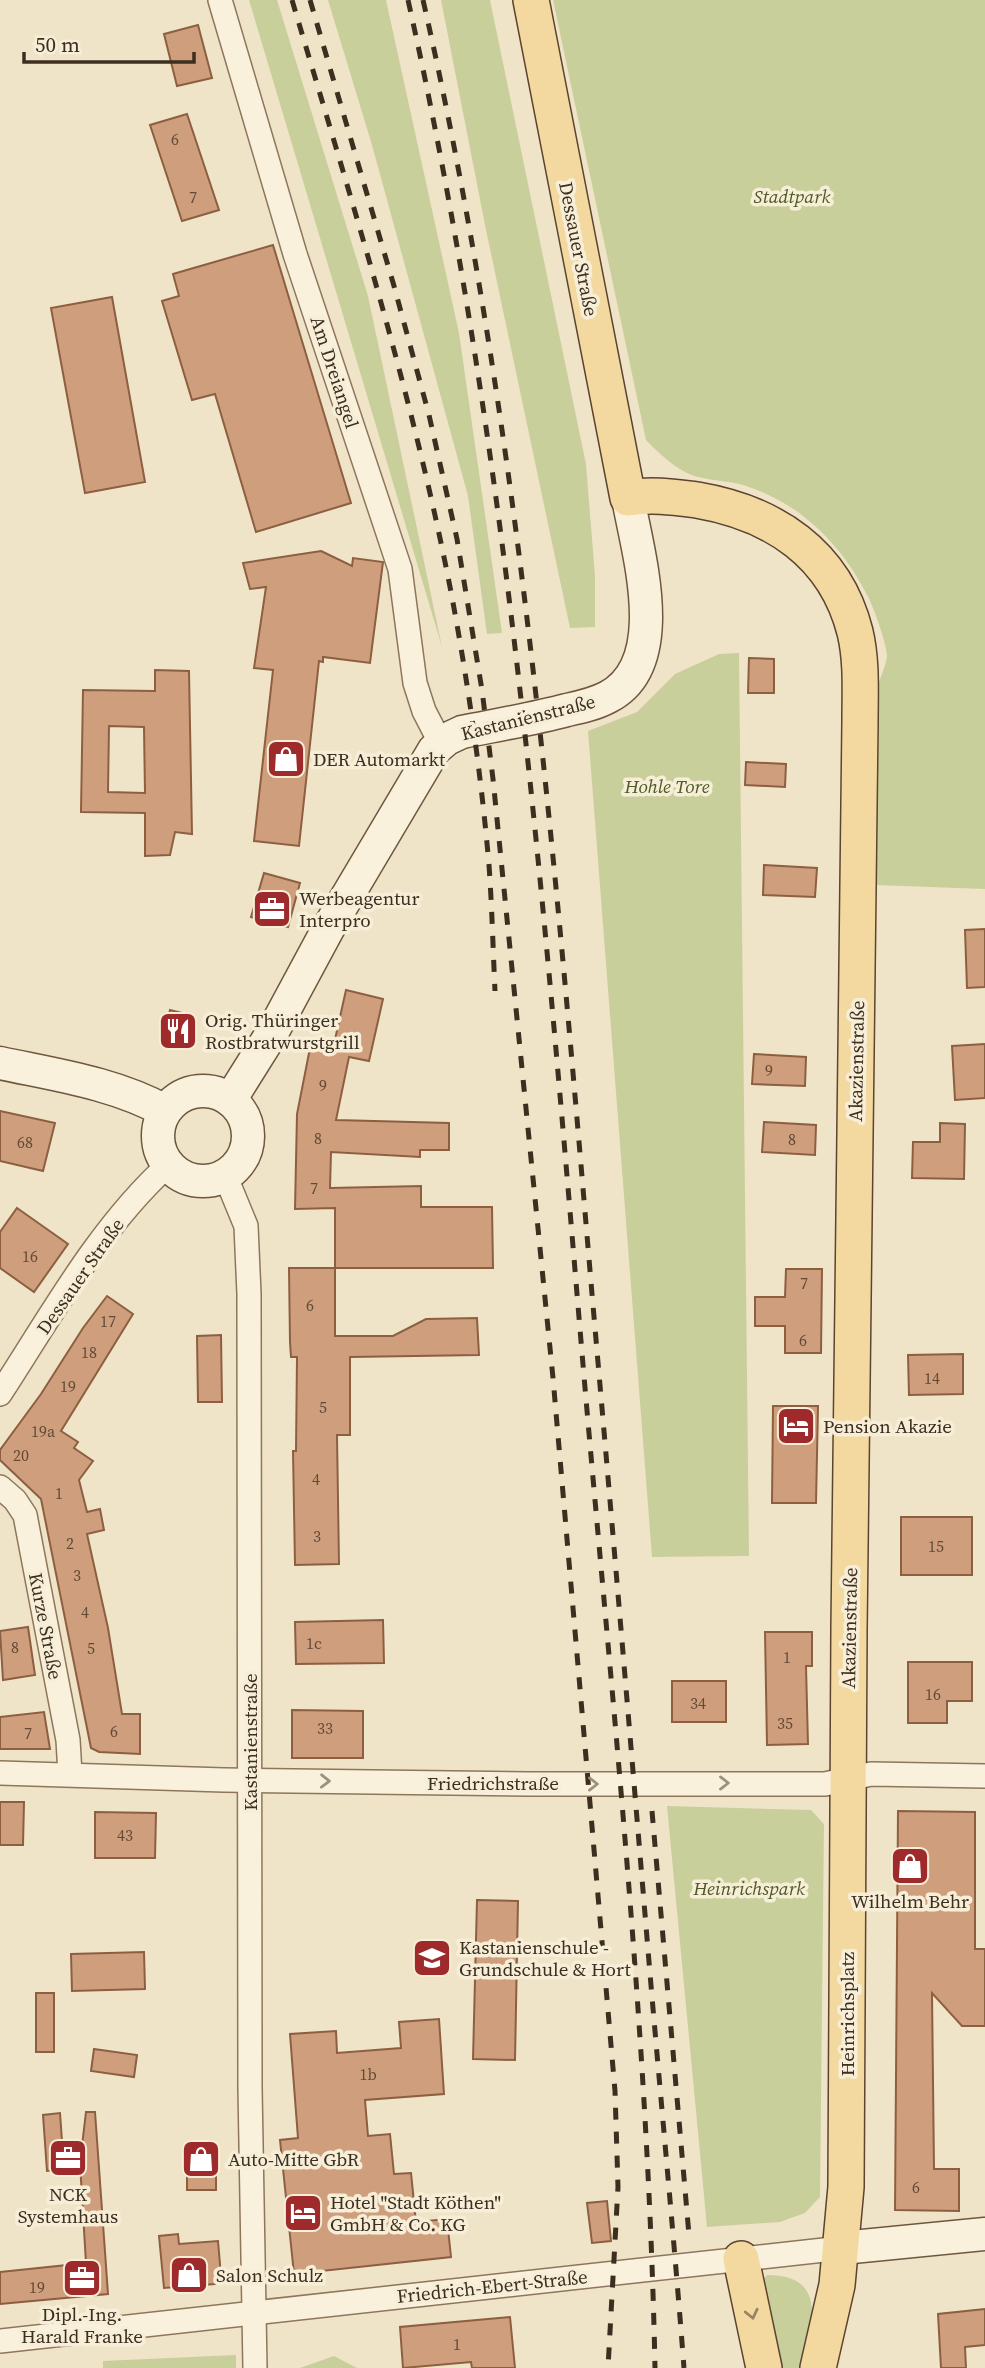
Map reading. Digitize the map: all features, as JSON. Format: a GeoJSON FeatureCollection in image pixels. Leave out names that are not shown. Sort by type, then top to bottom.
{"type":"FeatureCollection","features":[{"type":"Feature","properties":{"kind":"main road","name":"Dessauer Straße"},"geometry":{"type":"LineString","coordinates":[[531,0],[628,498]]}},
{"type":"Feature","properties":{"kind":"main road","name":"Akazienstraße"},"geometry":{"type":"LineString","coordinates":[[628,498],[647,495],[710,503],[742,511],[779,528],[811,553],[837,586],[850,615],[858,650],[860,722],[848,1780]]}},
{"type":"Feature","properties":{"kind":"main road","name":"Kastanienstraße"},"geometry":{"type":"LineString","coordinates":[[230,1100],[272,1034],[419,772],[441,744],[462,732],[597,703],[628,683],[634,674],[641,656],[646,627],[642,583],[628,498]]}},
{"type":"Feature","properties":{"kind":"main road"},"geometry":{"type":"LineString","coordinates":[[0,1063],[97,1083],[165,1111]]}},
{"type":"Feature","properties":{"kind":"main road"},"geometry":{"type":"LineString","coordinates":[[211,1092],[230,1100],[243,1115],[248,1134],[240,1162],[225,1175],[208,1181],[182,1177],[168,1166],[159,1149],[158,1129],[165,1111],[180,1097],[190,1093],[211,1092]]}},
{"type":"Feature","properties":{"kind":"main road","name":"Heinrichsplatz"},"geometry":{"type":"LineString","coordinates":[[818,2368],[833,2309],[842,2248],[846,2174],[848,1780]]}},
{"type":"Feature","properties":{"kind":"main road","name":"Friedrich-Ebert-Straße"},"geometry":{"type":"LineString","coordinates":[[842,2248],[985,2234]]}},
{"type":"Feature","properties":{"kind":"main road"},"geometry":{"type":"LineString","coordinates":[[741,2259],[764,2368]]}},
{"type":"Feature","properties":{"kind":"street","name":"Am Dreiangel"},"geometry":{"type":"LineString","coordinates":[[220,0],[295,254],[400,569],[415,683],[424,711],[441,744]]}},
{"type":"Feature","properties":{"kind":"street","name":"Dessauer Straße"},"geometry":{"type":"LineString","coordinates":[[0,1394],[92,1254],[121,1215],[168,1166]]}},
{"type":"Feature","properties":{"kind":"street","name":"Kastanienstraße"},"geometry":{"type":"LineString","coordinates":[[225,1175],[246,1226],[248,1252],[249,2062],[255,2368]]}},
{"type":"Feature","properties":{"kind":"street","name":"Kurze Straße"},"geometry":{"type":"LineString","coordinates":[[0,1487],[15,1500],[25,1515],[68,1740],[70,1774]]}},
{"type":"Feature","properties":{"kind":"street","name":"Friedrichstraße"},"geometry":{"type":"LineString","coordinates":[[0,1773],[529,1784],[825,1784],[871,1774],[985,1776]]}},
{"type":"Feature","properties":{"kind":"street","name":"Friedrich-Ebert-Straße"},"geometry":{"type":"LineString","coordinates":[[0,2341],[842,2248]]}},
{"type":"Feature","properties":{"kind":"green space"},"geometry":{"type":"Polygon","coordinates":[[[249,0],[277,0],[368,296],[442,647],[249,0]]]}},
{"type":"Feature","properties":{"kind":"green space"},"geometry":{"type":"Polygon","coordinates":[[[328,0],[386,0],[459,333],[502,633],[487,634],[468,496],[372,145],[328,0]]]}},
{"type":"Feature","properties":{"kind":"green space"},"geometry":{"type":"Polygon","coordinates":[[[441,0],[490,0],[586,464],[595,576],[595,627],[570,628],[486,230],[441,0]]]}},
{"type":"Feature","properties":{"kind":"green space","name":"Stadtpark"},"geometry":{"type":"Polygon","coordinates":[[[553,0],[985,0],[985,889],[875,885],[879,682],[887,656],[870,600],[845,559],[817,528],[784,503],[746,486],[691,475],[670,462],[646,440],[553,0]]]}},
{"type":"Feature","properties":{"kind":"green space","name":"Hohle Tore"},"geometry":{"type":"Polygon","coordinates":[[[739,653],[749,1556],[652,1557],[588,731],[637,712],[675,674],[719,654],[739,653]]]}},
{"type":"Feature","properties":{"kind":"green space","name":"Heinrichspark"},"geometry":{"type":"Polygon","coordinates":[[[667,1806],[811,1810],[824,1824],[820,2197],[805,2213],[780,2222],[707,2227],[667,1806]]]}},
{"type":"Feature","properties":{"kind":"green space"},"geometry":{"type":"Polygon","coordinates":[[[767,2275],[787,2277],[800,2284],[808,2294],[812,2306],[812,2321],[803,2368],[775,2368],[762,2281],[767,2275]]]}},
{"type":"Feature","properties":{"kind":"green space"},"geometry":{"type":"Polygon","coordinates":[[[236,2355],[236,2368],[103,2368],[103,2361],[236,2355]]]}},
{"type":"Feature","properties":{"kind":"green space"},"geometry":{"type":"Polygon","coordinates":[[[334,2356],[357,2368],[300,2368],[334,2356]]]}},
{"type":"Feature","properties":{"kind":"building"},"geometry":{"type":"Polygon","coordinates":[[[198,25],[212,78],[177,86],[164,34],[198,25]]]}},
{"type":"Feature","properties":{"kind":"building"},"geometry":{"type":"Polygon","coordinates":[[[187,114],[219,210],[182,221],[150,125],[187,114]]]}},
{"type":"Feature","properties":{"kind":"building"},"geometry":{"type":"Polygon","coordinates":[[[273,245],[351,503],[256,532],[215,394],[192,400],[162,301],[179,296],[173,274],[273,245]]]}},
{"type":"Feature","properties":{"kind":"building"},"geometry":{"type":"Polygon","coordinates":[[[112,297],[145,482],[85,493],[51,308],[112,297]]]}},
{"type":"Feature","properties":{"kind":"building"},"geometry":{"type":"Polygon","coordinates":[[[321,551],[352,566],[353,558],[383,562],[370,663],[323,657],[323,662],[319,661],[299,846],[254,841],[273,670],[254,668],[266,587],[250,589],[243,563],[321,551]]]}},
{"type":"Feature","properties":{"kind":"building"},"geometry":{"type":"Polygon","coordinates":[[[749,658],[774,659],[774,693],[748,693],[749,658]]]}},
{"type":"Feature","properties":{"kind":"building"},"geometry":{"type":"Polygon","coordinates":[[[155,670],[189,671],[192,834],[175,832],[170,855],[145,856],[145,813],[81,812],[83,690],[155,691],[155,670]],[[109,726],[108,792],[145,793],[144,727],[109,726]]]}},
{"type":"Feature","properties":{"kind":"building"},"geometry":{"type":"Polygon","coordinates":[[[746,762],[786,764],[785,787],[745,785],[746,762]]]}},
{"type":"Feature","properties":{"kind":"building"},"geometry":{"type":"Polygon","coordinates":[[[764,865],[817,868],[815,897],[763,895],[764,865]]]}},
{"type":"Feature","properties":{"kind":"building"},"geometry":{"type":"Polygon","coordinates":[[[264,873],[300,883],[288,927],[251,917],[264,873]]]}},
{"type":"Feature","properties":{"kind":"building"},"geometry":{"type":"Polygon","coordinates":[[[985,929],[985,987],[967,988],[965,930],[985,929]]]}},
{"type":"Feature","properties":{"kind":"building"},"geometry":{"type":"Polygon","coordinates":[[[346,990],[383,999],[369,1061],[349,1057],[336,1120],[449,1123],[449,1150],[420,1150],[420,1157],[331,1152],[330,1188],[421,1186],[421,1207],[492,1207],[493,1268],[335,1268],[335,1208],[295,1209],[297,1114],[310,1048],[332,1053],[346,990]]]}},
{"type":"Feature","properties":{"kind":"building"},"geometry":{"type":"Polygon","coordinates":[[[170,1010],[194,1016],[190,1039],[165,1032],[170,1010]]]}},
{"type":"Feature","properties":{"kind":"building"},"geometry":{"type":"Polygon","coordinates":[[[985,1044],[985,1098],[955,1100],[952,1046],[985,1044]]]}},
{"type":"Feature","properties":{"kind":"building"},"geometry":{"type":"Polygon","coordinates":[[[754,1054],[806,1057],[805,1086],[752,1084],[754,1054]]]}},
{"type":"Feature","properties":{"kind":"building"},"geometry":{"type":"Polygon","coordinates":[[[0,1111],[55,1123],[43,1171],[0,1161],[0,1111]]]}},
{"type":"Feature","properties":{"kind":"building"},"geometry":{"type":"Polygon","coordinates":[[[764,1122],[816,1125],[815,1155],[762,1152],[764,1122]]]}},
{"type":"Feature","properties":{"kind":"building"},"geometry":{"type":"Polygon","coordinates":[[[940,1123],[965,1124],[964,1179],[912,1178],[913,1142],[940,1142],[940,1123]]]}},
{"type":"Feature","properties":{"kind":"building"},"geometry":{"type":"Polygon","coordinates":[[[17,1208],[68,1244],[34,1292],[0,1268],[0,1232],[17,1208]]]}},
{"type":"Feature","properties":{"kind":"building"},"geometry":{"type":"Polygon","coordinates":[[[289,1268],[335,1268],[335,1336],[393,1336],[426,1319],[477,1318],[479,1355],[350,1357],[350,1435],[337,1435],[339,1564],[295,1565],[293,1451],[296,1451],[297,1357],[291,1357],[289,1268]]]}},
{"type":"Feature","properties":{"kind":"building"},"geometry":{"type":"Polygon","coordinates":[[[786,1269],[822,1269],[821,1353],[785,1353],[785,1326],[755,1326],[755,1297],[785,1297],[786,1269]]]}},
{"type":"Feature","properties":{"kind":"building"},"geometry":{"type":"Polygon","coordinates":[[[107,1296],[133,1314],[61,1431],[78,1442],[74,1448],[93,1461],[79,1480],[87,1512],[100,1509],[104,1530],[87,1534],[108,1628],[122,1714],[140,1714],[140,1754],[99,1752],[91,1748],[41,1499],[0,1460],[0,1450],[107,1296]]]}},
{"type":"Feature","properties":{"kind":"building"},"geometry":{"type":"Polygon","coordinates":[[[221,1335],[222,1402],[198,1402],[197,1336],[221,1335]]]}},
{"type":"Feature","properties":{"kind":"building"},"geometry":{"type":"Polygon","coordinates":[[[963,1354],[963,1394],[909,1395],[908,1355],[963,1354]]]}},
{"type":"Feature","properties":{"kind":"building"},"geometry":{"type":"Polygon","coordinates":[[[773,1406],[818,1406],[816,1503],[772,1503],[773,1406]]]}},
{"type":"Feature","properties":{"kind":"building"},"geometry":{"type":"Polygon","coordinates":[[[901,1517],[972,1517],[972,1575],[901,1575],[901,1517]]]}},
{"type":"Feature","properties":{"kind":"building"},"geometry":{"type":"Polygon","coordinates":[[[383,1620],[384,1663],[296,1664],[295,1622],[383,1620]]]}},
{"type":"Feature","properties":{"kind":"building"},"geometry":{"type":"Polygon","coordinates":[[[28,1627],[35,1675],[3,1680],[0,1631],[28,1627]]]}},
{"type":"Feature","properties":{"kind":"building"},"geometry":{"type":"Polygon","coordinates":[[[765,1632],[812,1632],[812,1666],[806,1666],[808,1744],[767,1745],[765,1632]]]}},
{"type":"Feature","properties":{"kind":"building"},"geometry":{"type":"Polygon","coordinates":[[[908,1662],[972,1662],[972,1701],[947,1701],[947,1723],[908,1723],[908,1662]]]}},
{"type":"Feature","properties":{"kind":"building"},"geometry":{"type":"Polygon","coordinates":[[[672,1681],[726,1681],[726,1722],[672,1722],[672,1681]]]}},
{"type":"Feature","properties":{"kind":"building"},"geometry":{"type":"Polygon","coordinates":[[[292,1710],[363,1711],[363,1758],[292,1758],[292,1710]]]}},
{"type":"Feature","properties":{"kind":"building"},"geometry":{"type":"Polygon","coordinates":[[[44,1712],[50,1749],[0,1749],[0,1717],[44,1712]]]}},
{"type":"Feature","properties":{"kind":"building"},"geometry":{"type":"Polygon","coordinates":[[[0,1802],[24,1802],[23,1845],[0,1845],[0,1802]]]}},
{"type":"Feature","properties":{"kind":"building"},"geometry":{"type":"Polygon","coordinates":[[[898,1811],[975,1812],[975,1949],[985,1949],[985,2026],[962,2026],[932,1993],[934,2169],[959,2169],[959,2211],[895,2210],[898,1811]]]}},
{"type":"Feature","properties":{"kind":"building"},"geometry":{"type":"Polygon","coordinates":[[[95,1812],[156,1813],[155,1858],[95,1858],[95,1812]]]}},
{"type":"Feature","properties":{"kind":"building"},"geometry":{"type":"Polygon","coordinates":[[[477,1900],[518,1901],[515,2060],[473,2059],[477,1900]]]}},
{"type":"Feature","properties":{"kind":"building"},"geometry":{"type":"Polygon","coordinates":[[[144,1952],[145,1989],[72,1991],[71,1954],[144,1952]]]}},
{"type":"Feature","properties":{"kind":"building"},"geometry":{"type":"Polygon","coordinates":[[[36,1993],[54,1993],[54,2052],[36,2052],[36,1993]]]}},
{"type":"Feature","properties":{"kind":"building"},"geometry":{"type":"Polygon","coordinates":[[[439,2019],[444,2094],[365,2100],[368,2136],[390,2134],[394,2174],[411,2173],[416,2222],[447,2219],[451,2257],[294,2274],[280,2140],[298,2138],[290,2034],[336,2031],[337,2053],[401,2048],[399,2022],[439,2019]]]}},
{"type":"Feature","properties":{"kind":"building"},"geometry":{"type":"Polygon","coordinates":[[[94,2049],[137,2055],[134,2077],[91,2071],[94,2049]]]}},
{"type":"Feature","properties":{"kind":"building"},"geometry":{"type":"Polygon","coordinates":[[[86,2112],[95,2112],[108,2294],[0,2304],[0,2272],[86,2263],[80,2163],[86,2112]]]}},
{"type":"Feature","properties":{"kind":"building"},"geometry":{"type":"Polygon","coordinates":[[[60,2113],[64,2169],[47,2171],[43,2115],[60,2113]]]}},
{"type":"Feature","properties":{"kind":"building"},"geometry":{"type":"Polygon","coordinates":[[[187,2145],[216,2145],[216,2190],[187,2190],[187,2145]]]}},
{"type":"Feature","properties":{"kind":"building"},"geometry":{"type":"Polygon","coordinates":[[[607,2201],[611,2241],[592,2243],[587,2203],[607,2201]]]}},
{"type":"Feature","properties":{"kind":"building"},"geometry":{"type":"Polygon","coordinates":[[[178,2234],[179,2244],[218,2241],[221,2276],[215,2284],[164,2288],[159,2236],[178,2234]]]}},
{"type":"Feature","properties":{"kind":"building"},"geometry":{"type":"Polygon","coordinates":[[[985,2309],[985,2345],[965,2347],[966,2368],[941,2368],[938,2314],[985,2309]]]}},
{"type":"Feature","properties":{"kind":"building"},"geometry":{"type":"Polygon","coordinates":[[[510,2317],[515,2368],[472,2368],[471,2362],[403,2368],[400,2327],[510,2317]]]}},
{"type":"Feature","properties":{"kind":"railway"},"geometry":{"type":"LineString","coordinates":[[292,0],[399,368],[451,592],[482,797],[489,865],[495,991]]}},
{"type":"Feature","properties":{"kind":"railway"},"geometry":{"type":"LineString","coordinates":[[310,0],[429,415],[457,539],[482,690],[553,1378],[615,2091],[618,2187],[608,2368]]}},
{"type":"Feature","properties":{"kind":"railway"},"geometry":{"type":"LineString","coordinates":[[408,0],[442,166],[471,332],[496,500],[536,836],[636,1982],[645,2111],[655,2368]]}},
{"type":"Feature","properties":{"kind":"railway"},"geometry":{"type":"LineString","coordinates":[[423,0],[457,160],[485,320],[509,482],[548,806],[684,2368]]}},
{"type":"Feature","properties":{"kind":"railway"},"geometry":{"type":"LineString","coordinates":[[652,1811],[689,2235]]}},
{"type":"Feature","properties":{"kind":"place","name":"DER Automarkt"},"geometry":{"type":"Point","coordinates":[286,759]}},
{"type":"Feature","properties":{"kind":"place","name":"Werbeagentur Interpro"},"geometry":{"type":"Point","coordinates":[272,909]}},
{"type":"Feature","properties":{"kind":"place","name":"Orig. Thüringer Rostbratwurstgrill"},"geometry":{"type":"Point","coordinates":[178,1031]}},
{"type":"Feature","properties":{"kind":"place","name":"Pension Akazie"},"geometry":{"type":"Point","coordinates":[796,1426]}},
{"type":"Feature","properties":{"kind":"place","name":"Wilhelm Behr"},"geometry":{"type":"Point","coordinates":[910,1866]}},
{"type":"Feature","properties":{"kind":"place","name":"Kastanienschule - Grundschule & Hort"},"geometry":{"type":"Point","coordinates":[432,1958]}},
{"type":"Feature","properties":{"kind":"place","name":"NCK Systemhaus"},"geometry":{"type":"Point","coordinates":[68,2158]}},
{"type":"Feature","properties":{"kind":"place","name":"Auto-Mitte GbR"},"geometry":{"type":"Point","coordinates":[201,2159]}},
{"type":"Feature","properties":{"kind":"place","name":"Hotel \"Stadt Köthen\" GmbH & Co. KG"},"geometry":{"type":"Point","coordinates":[303,2213]}},
{"type":"Feature","properties":{"kind":"place","name":"Salon Schulz"},"geometry":{"type":"Point","coordinates":[189,2275]}},
{"type":"Feature","properties":{"kind":"place","name":"Dipl.-Ing. Harald Franke"},"geometry":{"type":"Point","coordinates":[82,2278]}}]}
